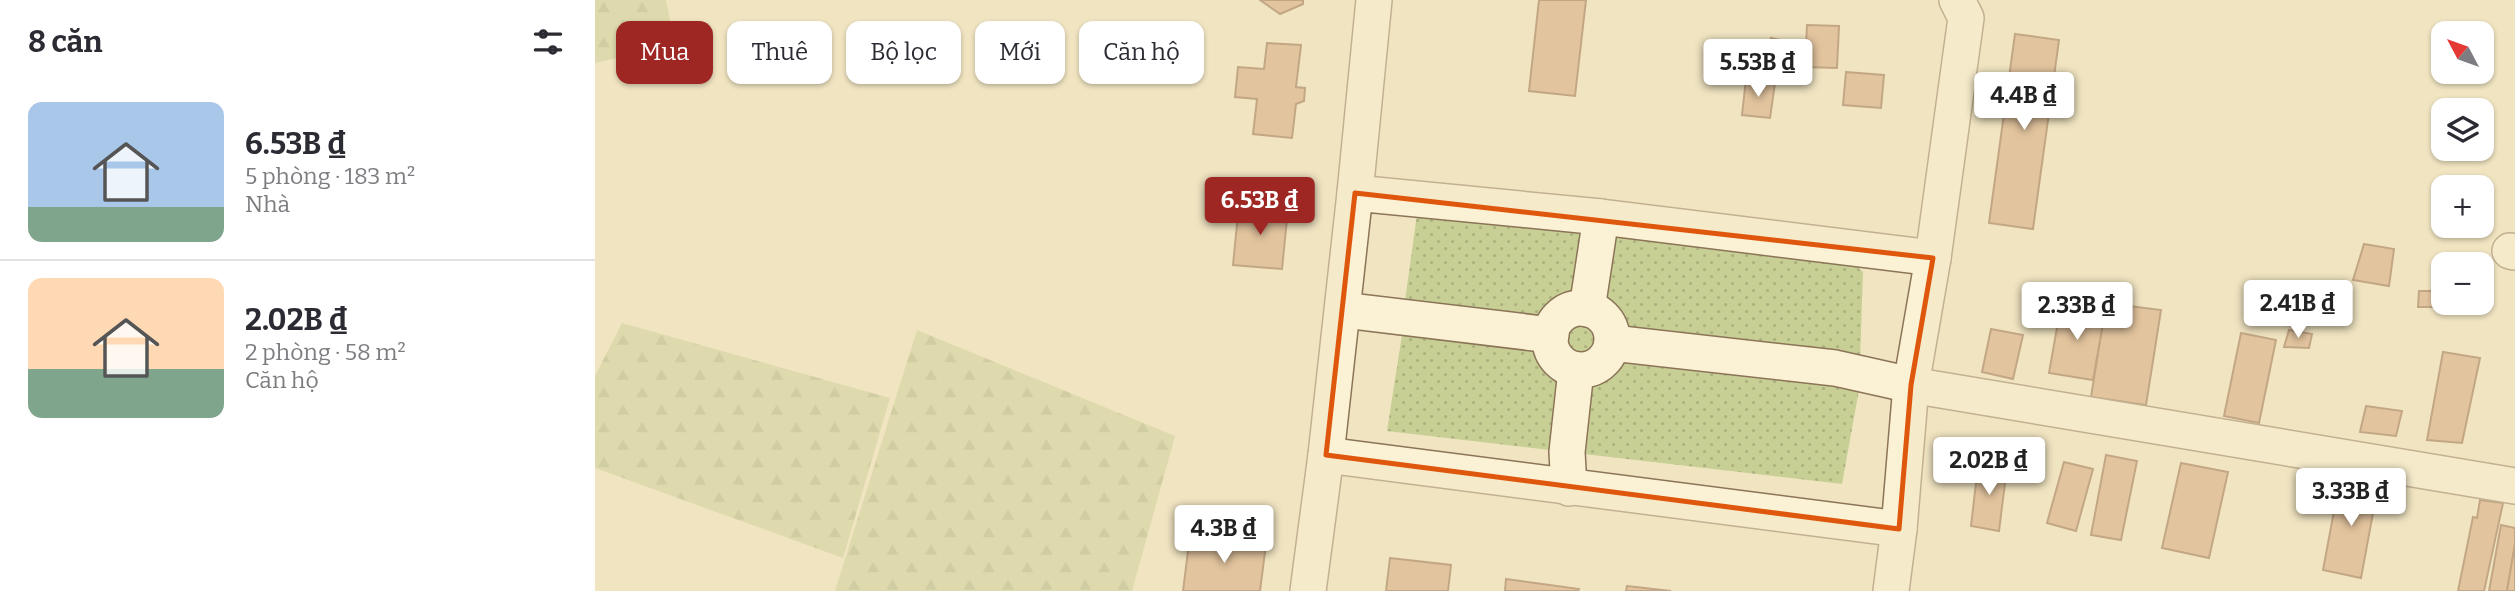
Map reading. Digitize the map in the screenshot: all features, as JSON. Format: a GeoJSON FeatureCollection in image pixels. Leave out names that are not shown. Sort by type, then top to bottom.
{"type":"FeatureCollection","features":[{"type":"Feature","properties":{"kind":"street"},"geometry":{"type":"LineString","coordinates":[[1308,591],[1343,310],[1374,0]]}},
{"type":"Feature","properties":{"kind":"street"},"geometry":{"type":"LineString","coordinates":[[1891,591],[1911,385],[1933,258],[1966,18],[1957,0]]}},
{"type":"Feature","properties":{"kind":"street"},"geometry":{"type":"LineString","coordinates":[[1355,193],[1601,217],[1933,258]]}},
{"type":"Feature","properties":{"kind":"street"},"geometry":{"type":"LineString","coordinates":[[1587,309],[1601,217]]}},
{"type":"Feature","properties":{"kind":"street"},"geometry":{"type":"LineString","coordinates":[[1587,309],[1604,318],[1612,334],[1612,344],[1603,361],[1586,370],[1576,370],[1560,361],[1551,345],[1551,335],[1559,318],[1568,312],[1587,309]]}},
{"type":"Feature","properties":{"kind":"street"},"geometry":{"type":"LineString","coordinates":[[1343,310],[1551,335]]}},
{"type":"Feature","properties":{"kind":"street"},"geometry":{"type":"LineString","coordinates":[[1612,344],[1835,368],[1911,385],[2515,486]]}},
{"type":"Feature","properties":{"kind":"street"},"geometry":{"type":"LineString","coordinates":[[1569,488],[1567,452],[1576,370]]}},
{"type":"Feature","properties":{"kind":"street"},"geometry":{"type":"LineString","coordinates":[[1326,455],[1899,529]]}},
{"type":"Feature","properties":{"kind":"highlighted area"},"geometry":{"type":"Polygon","coordinates":[[[1355,193],[1933,258],[1911,385],[1899,529],[1326,455],[1355,193]]]}},
{"type":"Feature","properties":{"kind":"green space"},"geometry":{"type":"Polygon","coordinates":[[[595,0],[666,0],[670,21],[616,21],[616,58],[595,63],[595,0]]]}},
{"type":"Feature","properties":{"kind":"green space"},"geometry":{"type":"Polygon","coordinates":[[[1418,207],[1841,252],[1863,272],[1859,390],[1842,484],[1387,431],[1402,335],[1414,335],[1405,301],[1418,207]]]}},
{"type":"Feature","properties":{"kind":"green space"},"geometry":{"type":"Polygon","coordinates":[[[622,323],[890,398],[843,558],[595,468],[595,376],[622,323]]]}},
{"type":"Feature","properties":{"kind":"green space"},"geometry":{"type":"Polygon","coordinates":[[[917,330],[1175,436],[1132,591],[835,591],[917,330]]]}},
{"type":"Feature","properties":{"kind":"building"},"geometry":{"type":"Polygon","coordinates":[[[1260,0],[1303,0],[1303,4],[1280,14],[1260,0]]]}},
{"type":"Feature","properties":{"kind":"building"},"geometry":{"type":"Polygon","coordinates":[[[1539,0],[1586,0],[1575,96],[1529,91],[1539,0]]]}},
{"type":"Feature","properties":{"kind":"building"},"geometry":{"type":"Polygon","coordinates":[[[1807,25],[1839,26],[1837,68],[1805,67],[1807,25]]]}},
{"type":"Feature","properties":{"kind":"building"},"geometry":{"type":"Polygon","coordinates":[[[2015,34],[2059,40],[2033,229],[1989,223],[2015,34]]]}},
{"type":"Feature","properties":{"kind":"building"},"geometry":{"type":"Polygon","coordinates":[[[1771,38],[1798,44],[1790,76],[1763,69],[1771,38]]]}},
{"type":"Feature","properties":{"kind":"building"},"geometry":{"type":"Polygon","coordinates":[[[1267,43],[1301,45],[1296,87],[1305,88],[1304,101],[1296,104],[1292,138],[1253,134],[1257,99],[1235,97],[1238,67],[1264,69],[1267,43]]]}},
{"type":"Feature","properties":{"kind":"building"},"geometry":{"type":"Polygon","coordinates":[[[1846,72],[1884,75],[1881,108],[1843,105],[1846,72]]]}},
{"type":"Feature","properties":{"kind":"building"},"geometry":{"type":"Polygon","coordinates":[[[1746,79],[1775,83],[1770,118],[1742,115],[1746,79]]]}},
{"type":"Feature","properties":{"kind":"building"},"geometry":{"type":"Polygon","coordinates":[[[1239,204],[1288,209],[1282,269],[1233,265],[1239,204]]]}},
{"type":"Feature","properties":{"kind":"building"},"geometry":{"type":"Polygon","coordinates":[[[2364,244],[2394,249],[2389,286],[2353,280],[2364,244]]]}},
{"type":"Feature","properties":{"kind":"building"},"geometry":{"type":"Polygon","coordinates":[[[2419,291],[2431,291],[2431,307],[2418,307],[2419,291]]]}},
{"type":"Feature","properties":{"kind":"building"},"geometry":{"type":"Polygon","coordinates":[[[2106,303],[2161,310],[2146,405],[2091,397],[2106,303]]]}},
{"type":"Feature","properties":{"kind":"building"},"geometry":{"type":"Polygon","coordinates":[[[2061,305],[2105,312],[2093,380],[2049,373],[2061,305]]]}},
{"type":"Feature","properties":{"kind":"building"},"geometry":{"type":"Polygon","coordinates":[[[1991,329],[2023,335],[2013,379],[1982,372],[1991,329]]]}},
{"type":"Feature","properties":{"kind":"building"},"geometry":{"type":"Polygon","coordinates":[[[2289,330],[2312,334],[2309,348],[2284,347],[2289,330]]]}},
{"type":"Feature","properties":{"kind":"building"},"geometry":{"type":"Polygon","coordinates":[[[2241,333],[2276,340],[2259,423],[2224,416],[2241,333]]]}},
{"type":"Feature","properties":{"kind":"building"},"geometry":{"type":"Polygon","coordinates":[[[2443,352],[2480,358],[2462,443],[2427,440],[2443,352]]]}},
{"type":"Feature","properties":{"kind":"building"},"geometry":{"type":"Polygon","coordinates":[[[2366,406],[2402,411],[2396,436],[2360,432],[2366,406]]]}},
{"type":"Feature","properties":{"kind":"building"},"geometry":{"type":"Polygon","coordinates":[[[2106,455],[2137,461],[2121,540],[2091,535],[2106,455]]]}},
{"type":"Feature","properties":{"kind":"building"},"geometry":{"type":"Polygon","coordinates":[[[2064,462],[2093,469],[2076,531],[2047,523],[2064,462]]]}},
{"type":"Feature","properties":{"kind":"building"},"geometry":{"type":"Polygon","coordinates":[[[2181,463],[2228,472],[2209,558],[2162,548],[2181,463]]]}},
{"type":"Feature","properties":{"kind":"building"},"geometry":{"type":"Polygon","coordinates":[[[1978,466],[2007,467],[1999,531],[1971,526],[1978,466]]]}},
{"type":"Feature","properties":{"kind":"building"},"geometry":{"type":"Polygon","coordinates":[[[2340,479],[2378,486],[2361,578],[2323,570],[2340,479]]]}},
{"type":"Feature","properties":{"kind":"building"},"geometry":{"type":"Polygon","coordinates":[[[2480,500],[2503,503],[2484,591],[2458,591],[2473,517],[2477,518],[2480,500]]]}},
{"type":"Feature","properties":{"kind":"building"},"geometry":{"type":"Polygon","coordinates":[[[2501,525],[2515,528],[2507,591],[2489,591],[2501,525]]]}},
{"type":"Feature","properties":{"kind":"building"},"geometry":{"type":"Polygon","coordinates":[[[1190,535],[1266,544],[1260,591],[1183,591],[1190,535]]]}},
{"type":"Feature","properties":{"kind":"building"},"geometry":{"type":"Polygon","coordinates":[[[2515,544],[2515,591],[2507,591],[2515,544]]]}},
{"type":"Feature","properties":{"kind":"building"},"geometry":{"type":"Polygon","coordinates":[[[1390,558],[1451,565],[1448,591],[1386,591],[1390,558]]]}},
{"type":"Feature","properties":{"kind":"building"},"geometry":{"type":"Polygon","coordinates":[[[1506,579],[1579,589],[1505,591],[1506,579]]]}},
{"type":"Feature","properties":{"kind":"building"},"geometry":{"type":"Polygon","coordinates":[[[1627,586],[1671,591],[1626,591],[1627,586]]]}}]}
